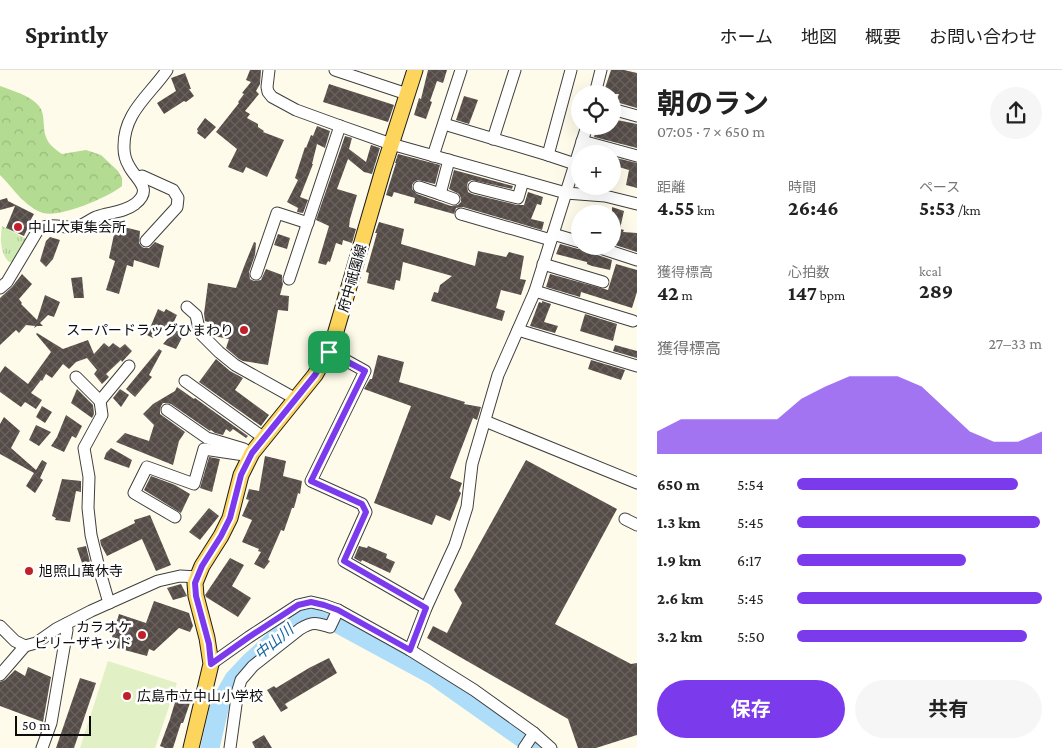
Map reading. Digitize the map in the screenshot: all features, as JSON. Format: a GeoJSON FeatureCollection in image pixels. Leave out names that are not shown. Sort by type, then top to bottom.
{"type":"FeatureCollection","features":[{"type":"Feature","properties":{"kind":"main road","name":"府中祇園線"},"geometry":{"type":"LineString","coordinates":[[191,748],[211,664],[208,638],[196,596],[195,583],[202,566],[230,518],[241,475],[252,454],[315,375],[329,352],[415,70]]}},
{"type":"Feature","properties":{"kind":"street"},"geometry":{"type":"LineString","coordinates":[[0,288],[7,282],[38,230],[43,226],[76,227],[83,225],[93,218],[124,211],[142,197],[144,192],[141,183],[129,168],[126,160],[124,136],[130,118],[138,105],[167,70]]}},
{"type":"Feature","properties":{"kind":"street"},"geometry":{"type":"LineString","coordinates":[[269,70],[268,92],[272,97],[296,110],[391,144],[566,193],[605,196],[637,204]]}},
{"type":"Feature","properties":{"kind":"street"},"geometry":{"type":"LineString","coordinates":[[334,70],[408,94]]}},
{"type":"Feature","properties":{"kind":"street"},"geometry":{"type":"LineString","coordinates":[[434,156],[461,70]]}},
{"type":"Feature","properties":{"kind":"street"},"geometry":{"type":"LineString","coordinates":[[493,139],[515,70]]}},
{"type":"Feature","properties":{"kind":"street"},"geometry":{"type":"LineString","coordinates":[[548,155],[571,70]]}},
{"type":"Feature","properties":{"kind":"street"},"geometry":{"type":"LineString","coordinates":[[597,85],[601,70]]}},
{"type":"Feature","properties":{"kind":"street"},"geometry":{"type":"LineString","coordinates":[[621,112],[637,116]]}},
{"type":"Feature","properties":{"kind":"street"},"geometry":{"type":"LineString","coordinates":[[444,124],[571,163]]}},
{"type":"Feature","properties":{"kind":"street"},"geometry":{"type":"LineString","coordinates":[[289,279],[340,126]]}},
{"type":"Feature","properties":{"kind":"street"},"geometry":{"type":"LineString","coordinates":[[581,145],[584,135]]}},
{"type":"Feature","properties":{"kind":"street"},"geometry":{"type":"LineString","coordinates":[[582,141],[637,156]]}},
{"type":"Feature","properties":{"kind":"street"},"geometry":{"type":"LineString","coordinates":[[440,194],[449,160]]}},
{"type":"Feature","properties":{"kind":"street"},"geometry":{"type":"LineString","coordinates":[[138,177],[142,176],[173,190],[178,198],[177,207],[146,242]]}},
{"type":"Feature","properties":{"kind":"street"},"geometry":{"type":"LineString","coordinates":[[410,650],[426,608],[455,544],[467,507],[472,464],[498,375],[535,291],[571,177]]}},
{"type":"Feature","properties":{"kind":"street"},"geometry":{"type":"LineString","coordinates":[[474,187],[518,198],[523,181]]}},
{"type":"Feature","properties":{"kind":"street"},"geometry":{"type":"LineString","coordinates":[[419,187],[454,198]]}},
{"type":"Feature","properties":{"kind":"street"},"geometry":{"type":"LineString","coordinates":[[256,274],[278,213],[308,223]]}},
{"type":"Feature","properties":{"kind":"street"},"geometry":{"type":"LineString","coordinates":[[461,214],[571,240]]}},
{"type":"Feature","properties":{"kind":"street"},"geometry":{"type":"LineString","coordinates":[[621,255],[637,260]]}},
{"type":"Feature","properties":{"kind":"street"},"geometry":{"type":"LineString","coordinates":[[543,264],[603,282]]}},
{"type":"Feature","properties":{"kind":"street"},"geometry":{"type":"LineString","coordinates":[[535,291],[633,321]]}},
{"type":"Feature","properties":{"kind":"street"},"geometry":{"type":"LineString","coordinates":[[187,307],[196,315],[200,333],[235,365],[296,399]]}},
{"type":"Feature","properties":{"kind":"street"},"geometry":{"type":"LineString","coordinates":[[518,330],[637,366]]}},
{"type":"Feature","properties":{"kind":"street"},"geometry":{"type":"LineString","coordinates":[[329,352],[365,371],[311,481],[362,504],[366,512],[344,561],[426,608]]}},
{"type":"Feature","properties":{"kind":"street"},"geometry":{"type":"LineString","coordinates":[[100,400],[129,366]]}},
{"type":"Feature","properties":{"kind":"street"},"geometry":{"type":"LineString","coordinates":[[76,377],[100,400],[102,415],[84,448],[89,476],[88,508],[91,535],[109,603]]}},
{"type":"Feature","properties":{"kind":"street"},"geometry":{"type":"LineString","coordinates":[[185,381],[264,438]]}},
{"type":"Feature","properties":{"kind":"street"},"geometry":{"type":"LineString","coordinates":[[166,410],[207,438],[252,454]]}},
{"type":"Feature","properties":{"kind":"street"},"geometry":{"type":"LineString","coordinates":[[484,421],[637,483]]}},
{"type":"Feature","properties":{"kind":"street"},"geometry":{"type":"LineString","coordinates":[[175,517],[134,493],[147,467],[194,484],[204,449],[252,454]]}},
{"type":"Feature","properties":{"kind":"street"},"geometry":{"type":"LineString","coordinates":[[625,519],[637,526]]}},
{"type":"Feature","properties":{"kind":"street"},"geometry":{"type":"LineString","coordinates":[[0,675],[25,646],[36,643],[56,628],[158,581],[180,576],[198,577]]}},
{"type":"Feature","properties":{"kind":"street"},"geometry":{"type":"LineString","coordinates":[[211,664],[298,605],[311,602],[324,605],[335,616],[410,650],[474,690],[534,733],[551,748]]}},
{"type":"Feature","properties":{"kind":"street"},"geometry":{"type":"LineString","coordinates":[[230,748],[241,680],[253,666],[300,629],[309,624],[318,623],[330,627],[335,616]]}},
{"type":"Feature","properties":{"kind":"street"},"geometry":{"type":"LineString","coordinates":[[42,748],[50,723],[67,630],[66,624]]}},
{"type":"Feature","properties":{"kind":"street"},"geometry":{"type":"LineString","coordinates":[[0,626],[6,638],[25,646]]}},
{"type":"Feature","properties":{"kind":"street"},"geometry":{"type":"LineString","coordinates":[[524,748],[534,733]]}},
{"type":"Feature","properties":{"kind":"green space"},"geometry":{"type":"Polygon","coordinates":[[[0,86],[26,96],[39,106],[46,137],[55,149],[62,154],[86,150],[101,155],[118,171],[122,178],[122,186],[116,191],[84,206],[51,214],[43,213],[25,202],[0,175],[0,86]]]}},
{"type":"Feature","properties":{"kind":"green space"},"geometry":{"type":"Polygon","coordinates":[[[2,226],[26,239],[13,262],[9,262],[2,250],[2,226]]]}},
{"type":"Feature","properties":{"kind":"green space"},"geometry":{"type":"Polygon","coordinates":[[[108,661],[177,683],[155,748],[80,748],[108,661]]]}},
{"type":"Feature","properties":{"kind":"building"},"geometry":{"type":"Polygon","coordinates":[[[250,70],[261,70],[260,84],[256,91],[259,94],[245,111],[250,114],[247,118],[258,124],[258,127],[263,132],[284,140],[267,177],[246,167],[243,173],[228,167],[237,149],[216,132],[239,103],[244,94],[242,93],[251,82],[246,80],[250,70]]]}},
{"type":"Feature","properties":{"kind":"building"},"geometry":{"type":"Polygon","coordinates":[[[428,70],[447,70],[443,83],[437,81],[426,119],[414,115],[419,98],[421,99],[428,70]]]}},
{"type":"Feature","properties":{"kind":"building"},"geometry":{"type":"Polygon","coordinates":[[[611,70],[637,73],[637,108],[621,103],[621,85],[606,85],[611,70]]]}},
{"type":"Feature","properties":{"kind":"building"},"geometry":{"type":"Polygon","coordinates":[[[185,73],[191,89],[189,89],[194,96],[164,114],[157,103],[176,91],[171,78],[185,73]]]}},
{"type":"Feature","properties":{"kind":"building"},"geometry":{"type":"Polygon","coordinates":[[[329,84],[394,105],[388,122],[323,102],[329,84]]]}},
{"type":"Feature","properties":{"kind":"building"},"geometry":{"type":"Polygon","coordinates":[[[464,96],[478,100],[469,124],[456,120],[464,96]]]}},
{"type":"Feature","properties":{"kind":"building"},"geometry":{"type":"Polygon","coordinates":[[[205,118],[216,127],[205,139],[197,133],[197,129],[205,118]]]}},
{"type":"Feature","properties":{"kind":"building"},"geometry":{"type":"Polygon","coordinates":[[[621,121],[637,124],[637,148],[594,137],[595,135],[621,135],[621,121]]]}},
{"type":"Feature","properties":{"kind":"building"},"geometry":{"type":"Polygon","coordinates":[[[317,126],[330,131],[325,148],[317,144],[313,164],[300,197],[308,200],[303,213],[297,212],[298,208],[287,202],[298,180],[295,178],[305,147],[317,126]]]}},
{"type":"Feature","properties":{"kind":"building"},"geometry":{"type":"Polygon","coordinates":[[[345,136],[352,138],[349,149],[366,162],[371,145],[380,148],[372,174],[364,172],[348,159],[337,189],[357,195],[349,227],[356,229],[352,243],[343,240],[342,245],[336,243],[330,262],[328,261],[326,265],[318,263],[329,226],[316,220],[345,136]]]}},
{"type":"Feature","properties":{"kind":"building"},"geometry":{"type":"Polygon","coordinates":[[[398,154],[440,165],[435,184],[418,180],[412,185],[412,189],[417,194],[451,206],[458,205],[461,202],[459,194],[449,189],[454,170],[513,186],[512,189],[472,180],[468,182],[467,186],[468,192],[472,194],[517,205],[524,205],[528,192],[543,197],[541,205],[537,204],[531,219],[544,222],[542,230],[463,207],[456,208],[454,214],[414,203],[415,198],[394,192],[392,197],[386,195],[398,154]]]}},
{"type":"Feature","properties":{"kind":"building"},"geometry":{"type":"Polygon","coordinates":[[[621,159],[637,163],[637,188],[626,185],[629,170],[621,168],[621,159]]]}},
{"type":"Feature","properties":{"kind":"building"},"geometry":{"type":"Polygon","coordinates":[[[7,198],[8,201],[34,214],[24,236],[6,228],[15,206],[0,210],[0,200],[7,198]]]}},
{"type":"Feature","properties":{"kind":"building"},"geometry":{"type":"Polygon","coordinates":[[[621,210],[624,211],[621,224],[621,210]]]}},
{"type":"Feature","properties":{"kind":"building"},"geometry":{"type":"Polygon","coordinates":[[[379,222],[404,229],[401,244],[475,266],[478,251],[506,257],[509,252],[524,256],[520,279],[526,280],[521,295],[501,290],[496,308],[505,311],[502,321],[431,301],[434,292],[438,293],[440,285],[452,276],[403,262],[400,281],[396,280],[394,290],[367,283],[369,273],[366,272],[379,222]]]}},
{"type":"Feature","properties":{"kind":"building"},"geometry":{"type":"Polygon","coordinates":[[[116,225],[140,231],[139,243],[144,248],[149,248],[155,242],[164,246],[159,268],[134,260],[133,267],[127,265],[119,294],[106,290],[115,261],[109,258],[116,225]]]}},
{"type":"Feature","properties":{"kind":"building"},"geometry":{"type":"Polygon","coordinates":[[[621,229],[624,230],[623,232],[637,233],[637,252],[621,247],[621,229]]]}},
{"type":"Feature","properties":{"kind":"building"},"geometry":{"type":"Polygon","coordinates":[[[278,234],[290,238],[287,249],[274,245],[278,234]]]}},
{"type":"Feature","properties":{"kind":"building"},"geometry":{"type":"Polygon","coordinates":[[[50,237],[60,240],[53,259],[46,267],[40,261],[46,241],[50,237]]]}},
{"type":"Feature","properties":{"kind":"building","name":"スーパードラッグひまわり"},"geometry":{"type":"Polygon","coordinates":[[[254,242],[256,243],[255,255],[249,272],[250,279],[254,281],[261,280],[266,269],[282,275],[283,284],[280,295],[289,296],[288,311],[278,310],[268,365],[239,359],[226,348],[229,339],[214,336],[214,324],[205,321],[204,314],[208,283],[236,288],[254,242]]]}},
{"type":"Feature","properties":{"kind":"building"},"geometry":{"type":"Polygon","coordinates":[[[560,244],[571,247],[571,255],[598,255],[612,260],[610,270],[592,266],[587,264],[587,262],[556,254],[560,244]]]}},
{"type":"Feature","properties":{"kind":"building"},"geometry":{"type":"Polygon","coordinates":[[[616,264],[637,270],[637,292],[632,308],[581,292],[580,297],[546,287],[550,274],[608,290],[616,264]]]}},
{"type":"Feature","properties":{"kind":"building"},"geometry":{"type":"Polygon","coordinates":[[[22,274],[32,284],[19,299],[21,304],[37,320],[45,295],[60,302],[54,317],[48,315],[40,323],[43,326],[34,328],[35,326],[26,325],[19,333],[16,330],[0,345],[0,298],[22,274]]]}},
{"type":"Feature","properties":{"kind":"building"},"geometry":{"type":"Polygon","coordinates":[[[82,277],[84,298],[74,298],[71,278],[82,277]]]}},
{"type":"Feature","properties":{"kind":"building"},"geometry":{"type":"Polygon","coordinates":[[[542,301],[551,304],[544,322],[558,326],[555,333],[530,326],[539,302],[542,303],[542,301]]]}},
{"type":"Feature","properties":{"kind":"building"},"geometry":{"type":"Polygon","coordinates":[[[158,309],[164,312],[166,309],[177,315],[170,330],[166,325],[153,338],[147,335],[158,309]]]}},
{"type":"Feature","properties":{"kind":"building"},"geometry":{"type":"Polygon","coordinates":[[[585,314],[617,324],[613,341],[580,331],[585,314]]]}},
{"type":"Feature","properties":{"kind":"building"},"geometry":{"type":"Polygon","coordinates":[[[175,330],[184,334],[176,349],[163,344],[175,330]]]}},
{"type":"Feature","properties":{"kind":"building"},"geometry":{"type":"Polygon","coordinates":[[[37,333],[63,349],[88,340],[94,354],[104,343],[109,347],[113,343],[120,348],[125,344],[132,351],[122,362],[121,360],[106,374],[109,377],[102,384],[94,374],[97,370],[87,358],[76,362],[69,369],[63,364],[52,378],[46,374],[31,393],[42,400],[36,409],[25,402],[21,407],[0,392],[0,373],[5,366],[28,384],[51,352],[37,333]]]}},
{"type":"Feature","properties":{"kind":"building"},"geometry":{"type":"Polygon","coordinates":[[[615,345],[637,351],[637,358],[613,351],[615,345]]]}},
{"type":"Feature","properties":{"kind":"building"},"geometry":{"type":"Polygon","coordinates":[[[159,349],[162,351],[149,375],[152,377],[135,397],[126,389],[159,349]]]}},
{"type":"Feature","properties":{"kind":"building"},"geometry":{"type":"Polygon","coordinates":[[[378,355],[404,362],[399,382],[465,402],[464,404],[481,407],[477,420],[473,418],[450,478],[462,483],[459,491],[461,493],[450,521],[436,515],[432,525],[374,503],[411,406],[364,389],[370,379],[372,379],[378,355]]]}},
{"type":"Feature","properties":{"kind":"building"},"geometry":{"type":"Polygon","coordinates":[[[216,359],[230,371],[243,378],[235,390],[269,415],[261,426],[199,382],[216,359]]]}},
{"type":"Feature","properties":{"kind":"building"},"geometry":{"type":"Polygon","coordinates":[[[591,360],[625,370],[621,380],[588,369],[591,360]]]}},
{"type":"Feature","properties":{"kind":"building"},"geometry":{"type":"Polygon","coordinates":[[[177,387],[248,436],[246,438],[233,429],[230,432],[226,429],[223,435],[215,433],[171,404],[163,403],[160,414],[185,432],[179,441],[173,465],[116,442],[125,433],[149,441],[154,425],[143,414],[153,404],[175,391],[177,387]]]}},
{"type":"Feature","properties":{"kind":"building"},"geometry":{"type":"Polygon","coordinates":[[[77,389],[93,405],[94,414],[92,418],[71,403],[77,389]]]}},
{"type":"Feature","properties":{"kind":"building"},"geometry":{"type":"Polygon","coordinates":[[[120,389],[129,395],[121,407],[113,398],[120,389]]]}},
{"type":"Feature","properties":{"kind":"building"},"geometry":{"type":"Polygon","coordinates":[[[42,406],[52,412],[45,423],[36,417],[42,406]]]}},
{"type":"Feature","properties":{"kind":"building"},"geometry":{"type":"Polygon","coordinates":[[[66,415],[82,426],[76,438],[72,436],[64,452],[51,446],[66,415]]]}},
{"type":"Feature","properties":{"kind":"building"},"geometry":{"type":"Polygon","coordinates":[[[4,417],[20,431],[11,448],[36,470],[42,460],[47,463],[40,478],[43,480],[35,493],[26,486],[34,473],[0,454],[0,424],[4,417]]]}},
{"type":"Feature","properties":{"kind":"building"},"geometry":{"type":"Polygon","coordinates":[[[36,425],[51,432],[39,446],[29,440],[36,425]]]}},
{"type":"Feature","properties":{"kind":"building"},"geometry":{"type":"Polygon","coordinates":[[[111,448],[132,460],[129,468],[104,459],[106,453],[111,448]]]}},
{"type":"Feature","properties":{"kind":"building"},"geometry":{"type":"Polygon","coordinates":[[[265,456],[286,461],[283,476],[302,481],[300,494],[298,493],[294,508],[292,508],[284,531],[281,530],[268,560],[270,561],[264,569],[254,564],[261,552],[258,551],[259,549],[242,542],[252,520],[242,516],[249,500],[246,499],[249,489],[259,491],[265,456]]]}},
{"type":"Feature","properties":{"kind":"building"},"geometry":{"type":"Polygon","coordinates":[[[209,457],[220,459],[212,492],[200,488],[209,457]]]}},
{"type":"Feature","properties":{"kind":"building"},"geometry":{"type":"Polygon","coordinates":[[[526,460],[617,509],[555,624],[631,664],[637,663],[637,735],[596,748],[578,748],[568,719],[427,638],[433,626],[447,633],[462,603],[454,590],[526,460]]]}},
{"type":"Feature","properties":{"kind":"building"},"geometry":{"type":"Polygon","coordinates":[[[151,476],[175,485],[190,494],[181,513],[144,490],[151,476]]]}},
{"type":"Feature","properties":{"kind":"building"},"geometry":{"type":"Polygon","coordinates":[[[62,479],[81,481],[81,492],[76,491],[70,522],[55,520],[56,518],[52,516],[62,479]]]}},
{"type":"Feature","properties":{"kind":"building"},"geometry":{"type":"Polygon","coordinates":[[[209,508],[219,516],[200,540],[189,532],[209,508]]]}},
{"type":"Feature","properties":{"kind":"building"},"geometry":{"type":"Polygon","coordinates":[[[150,515],[171,565],[156,571],[142,539],[107,556],[100,540],[135,523],[134,520],[150,515]]]}},
{"type":"Feature","properties":{"kind":"building"},"geometry":{"type":"Polygon","coordinates":[[[86,546],[90,562],[82,563],[77,548],[86,546]]]}},
{"type":"Feature","properties":{"kind":"building"},"geometry":{"type":"Polygon","coordinates":[[[359,546],[367,548],[368,546],[387,554],[386,558],[395,562],[390,573],[354,558],[359,546]]]}},
{"type":"Feature","properties":{"kind":"building"},"geometry":{"type":"Polygon","coordinates":[[[230,558],[244,565],[232,586],[251,598],[238,617],[205,595],[230,558]]]}},
{"type":"Feature","properties":{"kind":"building"},"geometry":{"type":"Polygon","coordinates":[[[181,584],[187,596],[173,600],[167,588],[181,584]]]}},
{"type":"Feature","properties":{"kind":"building"},"geometry":{"type":"Polygon","coordinates":[[[154,601],[189,613],[193,626],[190,632],[179,628],[154,651],[149,649],[147,656],[117,648],[119,639],[112,637],[119,614],[146,623],[154,601]]]}},
{"type":"Feature","properties":{"kind":"building"},"geometry":{"type":"Polygon","coordinates":[[[329,658],[337,673],[285,704],[288,708],[281,712],[267,690],[274,686],[276,688],[329,658]]]}},
{"type":"Feature","properties":{"kind":"building"},"geometry":{"type":"Polygon","coordinates":[[[28,667],[51,677],[43,722],[0,706],[0,682],[5,680],[15,670],[25,676],[28,667]]]}},
{"type":"Feature","properties":{"kind":"building"},"geometry":{"type":"Polygon","coordinates":[[[80,678],[96,683],[74,748],[56,748],[80,678]]]}},
{"type":"Feature","properties":{"kind":"building"},"geometry":{"type":"Polygon","coordinates":[[[178,692],[192,697],[173,748],[165,748],[160,746],[178,692]]]}},
{"type":"Feature","properties":{"kind":"building"},"geometry":{"type":"Polygon","coordinates":[[[264,735],[272,748],[255,748],[252,742],[264,735]]]}},
{"type":"Feature","properties":{"kind":"waterway","name":"中山川"},"geometry":{"type":"LineString","coordinates":[[210,748],[220,704],[234,679],[273,641],[299,621],[317,615],[327,618],[434,676],[536,748]]}},
{"type":"Feature","properties":{"kind":"place","name":"中山大東集会所"},"geometry":{"type":"Point","coordinates":[18,227]}},
{"type":"Feature","properties":{"kind":"place","name":"スーパードラッグひまわり"},"geometry":{"type":"Point","coordinates":[244,330]}},
{"type":"Feature","properties":{"kind":"place","name":"旭照山萬休寺"},"geometry":{"type":"Point","coordinates":[29,571]}},
{"type":"Feature","properties":{"kind":"place","name":"カラオケ ビリーザキッド"},"geometry":{"type":"Point","coordinates":[142,635]}},
{"type":"Feature","properties":{"kind":"place","name":"広島市立中山小学校"},"geometry":{"type":"Point","coordinates":[127,696]}},
{"type":"Feature","properties":{"kind":"route"},"geometry":{"type":"LineString","coordinates":[[329,352],[365,371],[311,481],[362,504],[366,512],[344,561],[426,608],[410,650],[338,610],[311,602],[298,605],[211,664],[209,644],[196,596],[195,583],[202,566],[230,518],[241,475],[252,453],[315,375],[329,352]]}}]}
